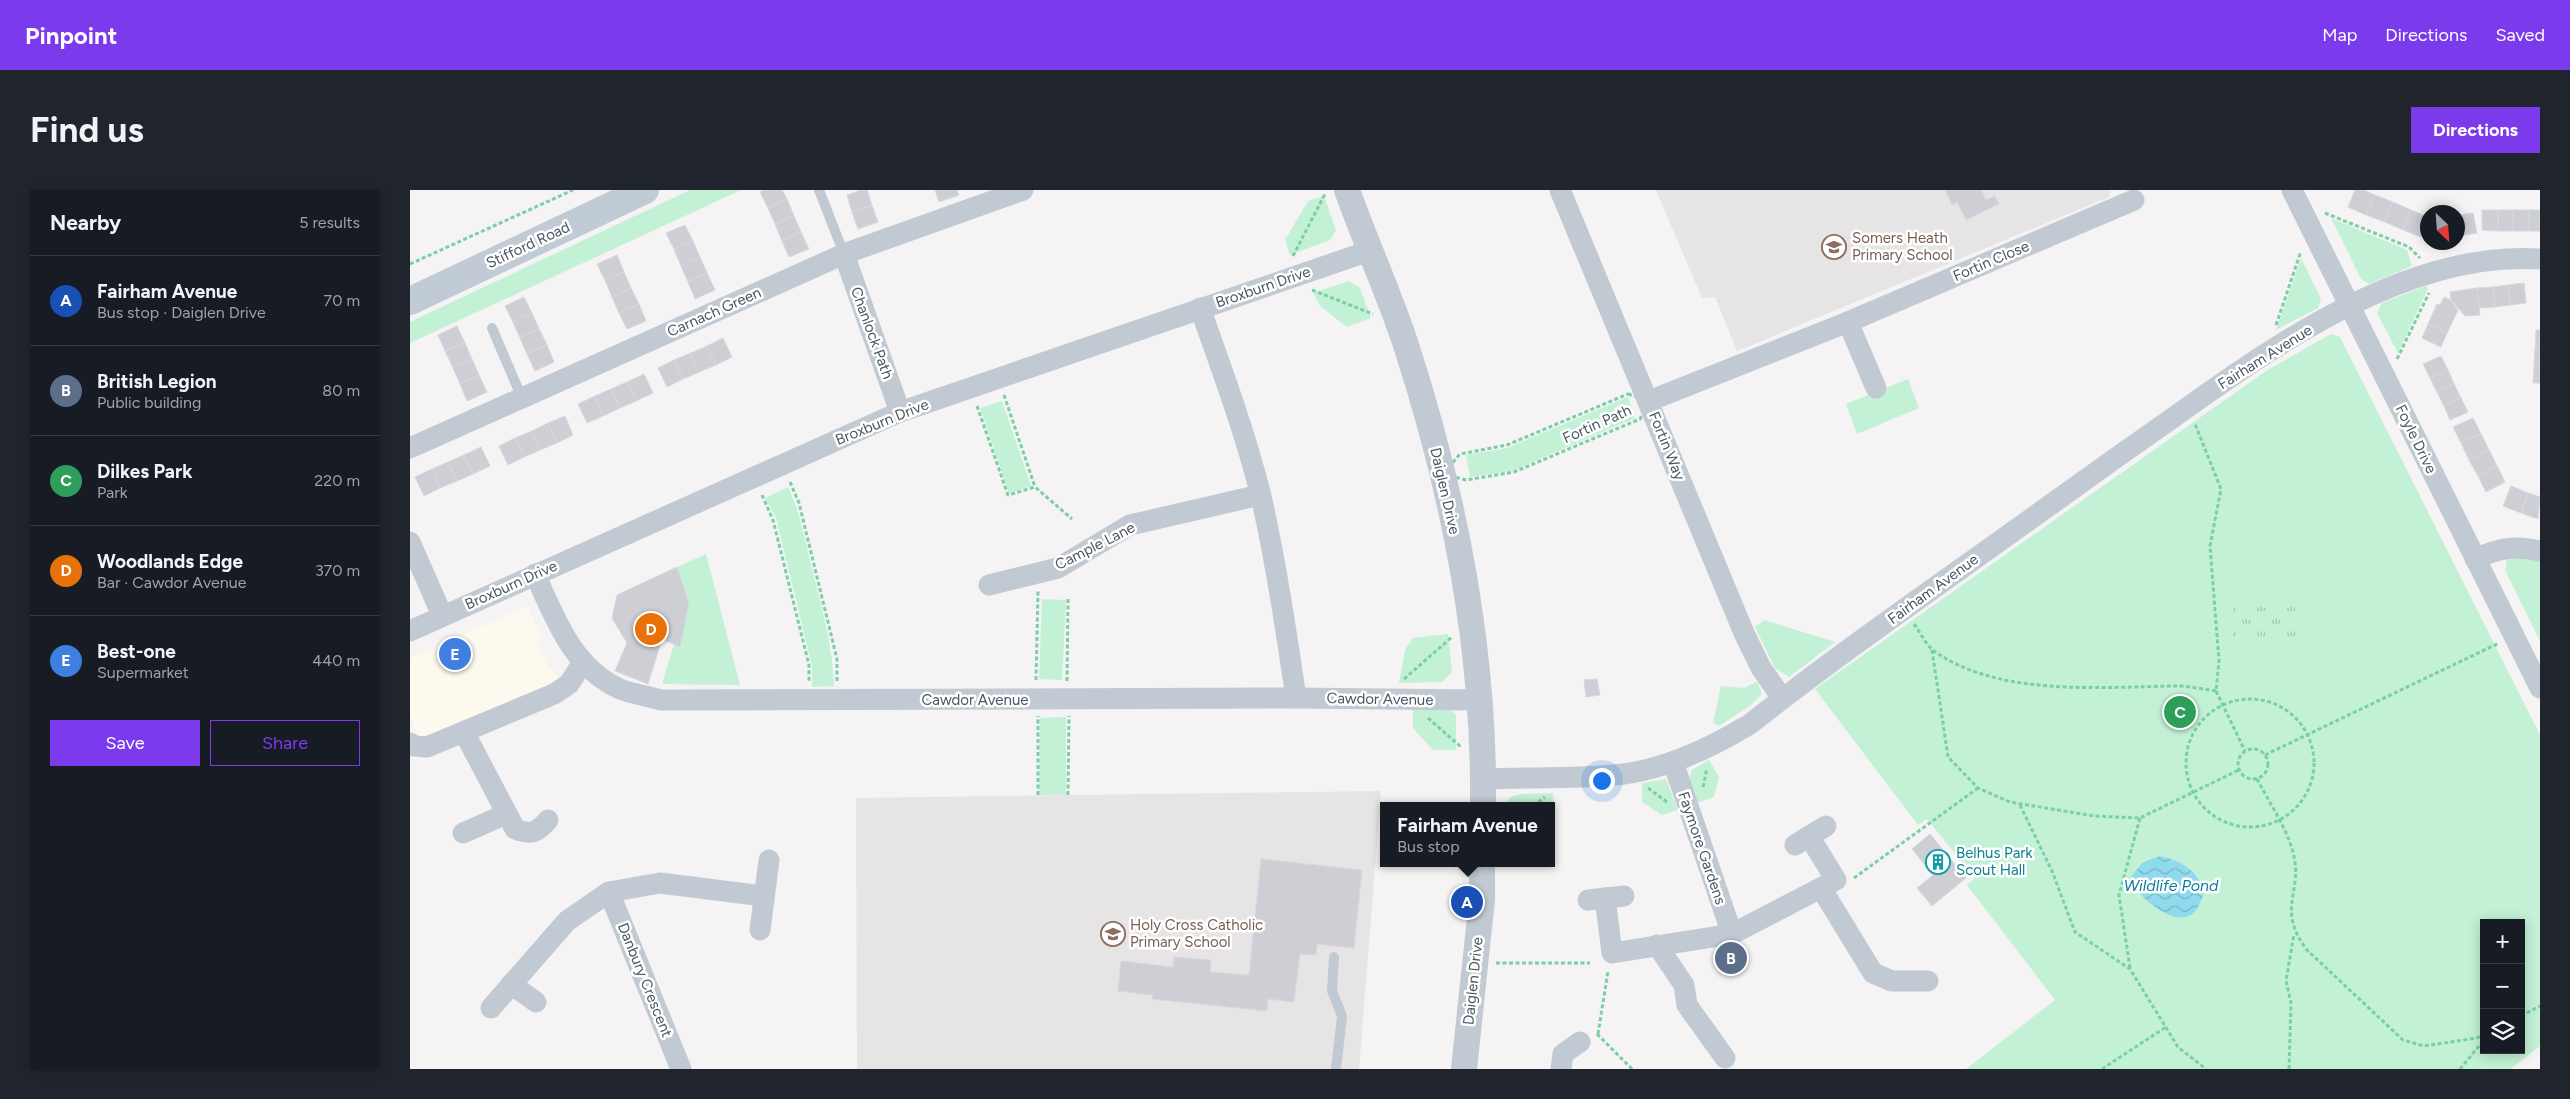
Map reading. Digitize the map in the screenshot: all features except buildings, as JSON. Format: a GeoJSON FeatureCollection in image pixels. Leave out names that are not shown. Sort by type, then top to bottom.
{"type":"FeatureCollection","features":[{"type":"Feature","properties":{"kind":"main road","name":"Stifford Road"},"geometry":{"type":"LineString","coordinates":[[410,301],[645,190]]}},
{"type":"Feature","properties":{"kind":"street","name":"Carnach Green"},"geometry":{"type":"LineString","coordinates":[[410,448],[844,254],[988,196],[1023,190]]}},
{"type":"Feature","properties":{"kind":"street","name":"Fortin Way"},"geometry":{"type":"LineString","coordinates":[[1560,190],[1744,633],[1761,668],[1782,698]]}},
{"type":"Feature","properties":{"kind":"street","name":"Foyle Drive"},"geometry":{"type":"LineString","coordinates":[[2292,190],[2540,688]]}},
{"type":"Feature","properties":{"kind":"street","name":"Daiglen Drive"},"geometry":{"type":"LineString","coordinates":[[1336,192],[1368,251],[1404,341],[1443,474],[1464,574],[1479,700],[1483,802]]}},
{"type":"Feature","properties":{"kind":"street","name":"Fortin Close"},"geometry":{"type":"LineString","coordinates":[[1649,401],[1848,322],[2134,200]]}},
{"type":"Feature","properties":{"kind":"street","name":"Broxburn Drive"},"geometry":{"type":"LineString","coordinates":[[410,630],[900,412],[1368,251]]}},
{"type":"Feature","properties":{"kind":"street","name":"Chanlock Path"},"geometry":{"type":"LineString","coordinates":[[844,254],[900,412]]}},
{"type":"Feature","properties":{"kind":"street","name":"Fairham Avenue"},"geometry":{"type":"LineString","coordinates":[[1483,779],[1615,775],[1673,762],[1725,739],[2184,409],[2271,350],[2388,288],[2433,272],[2494,260],[2540,259]]}},
{"type":"Feature","properties":{"kind":"street"},"geometry":{"type":"LineString","coordinates":[[1200,308],[1232,401],[1260,495],[1279,584],[1296,698]]}},
{"type":"Feature","properties":{"kind":"street"},"geometry":{"type":"LineString","coordinates":[[1848,322],[1876,388]]}},
{"type":"Feature","properties":{"kind":"street","name":"Cample Lane"},"geometry":{"type":"LineString","coordinates":[[989,585],[1058,568],[1130,525],[1260,495]]}},
{"type":"Feature","properties":{"kind":"street"},"geometry":{"type":"LineString","coordinates":[[410,542],[442,616]]}},
{"type":"Feature","properties":{"kind":"street"},"geometry":{"type":"LineString","coordinates":[[2475,559],[2504,548],[2522,547],[2540,551]]}},
{"type":"Feature","properties":{"kind":"street","name":"Cawdor Avenue"},"geometry":{"type":"LineString","coordinates":[[535,574],[564,637],[583,662],[620,689],[661,700],[1296,698],[1402,692],[1479,700]]}},
{"type":"Feature","properties":{"kind":"street"},"geometry":{"type":"LineString","coordinates":[[410,744],[426,746],[554,694],[568,684],[583,662]]}},
{"type":"Feature","properties":{"kind":"street"},"geometry":{"type":"LineString","coordinates":[[464,732],[515,829],[528,834],[538,831],[548,820]]}},
{"type":"Feature","properties":{"kind":"street","name":"Faymore Gardens"},"geometry":{"type":"LineString","coordinates":[[1673,762],[1732,934]]}},
{"type":"Feature","properties":{"kind":"street"},"geometry":{"type":"LineString","coordinates":[[463,833],[506,814]]}},
{"type":"Feature","properties":{"kind":"street"},"geometry":{"type":"LineString","coordinates":[[1606,898],[1612,953],[1732,934],[1824,893],[1836,880],[1810,836]]}},
{"type":"Feature","properties":{"kind":"street"},"geometry":{"type":"LineString","coordinates":[[760,930],[768,860]]}},
{"type":"Feature","properties":{"kind":"street","name":"Daiglen Drive"},"geometry":{"type":"LineString","coordinates":[[1464,1069],[1481,907],[1482,867]]}},
{"type":"Feature","properties":{"kind":"street"},"geometry":{"type":"LineString","coordinates":[[490,1008],[567,921],[609,892],[660,883],[764,896]]}},
{"type":"Feature","properties":{"kind":"street","name":"Danbury Crescent"},"geometry":{"type":"LineString","coordinates":[[609,892],[681,1069]]}},
{"type":"Feature","properties":{"kind":"street"},"geometry":{"type":"LineString","coordinates":[[1824,893],[1873,973],[1892,981],[1928,981]]}},
{"type":"Feature","properties":{"kind":"street"},"geometry":{"type":"LineString","coordinates":[[1658,945],[1684,985],[1687,1004],[1725,1058]]}},
{"type":"Feature","properties":{"kind":"street"},"geometry":{"type":"LineString","coordinates":[[511,984],[536,1002]]}},
{"type":"Feature","properties":{"kind":"street"},"geometry":{"type":"LineString","coordinates":[[1561,1069],[1563,1054],[1589,1038]]}},
{"type":"Feature","properties":{"kind":"lane"},"geometry":{"type":"LineString","coordinates":[[819,190],[844,254]]}},
{"type":"Feature","properties":{"kind":"lane"},"geometry":{"type":"LineString","coordinates":[[492,328],[522,398]]}},
{"type":"Feature","properties":{"kind":"lane"},"geometry":{"type":"LineString","coordinates":[[1334,957],[1332,991],[1342,1016],[1336,1069]]}},
{"type":"Feature","properties":{"kind":"path"},"geometry":{"type":"LineString","coordinates":[[410,264],[573,190]]}},
{"type":"Feature","properties":{"kind":"path"},"geometry":{"type":"LineString","coordinates":[[1293,256],[1336,192]]}},
{"type":"Feature","properties":{"kind":"path"},"geometry":{"type":"LineString","coordinates":[[2324,213],[2409,248],[2425,264]]}},
{"type":"Feature","properties":{"kind":"path"},"geometry":{"type":"LineString","coordinates":[[2275,329],[2301,250]]}},
{"type":"Feature","properties":{"kind":"path"},"geometry":{"type":"LineString","coordinates":[[1310,290],[1374,314]]}},
{"type":"Feature","properties":{"kind":"path"},"geometry":{"type":"LineString","coordinates":[[2397,360],[2430,290]]}},
{"type":"Feature","properties":{"kind":"path"},"geometry":{"type":"LineString","coordinates":[[1003,392],[1035,487],[1072,519]]}},
{"type":"Feature","properties":{"kind":"path","name":"Fortin Path"},"geometry":{"type":"LineString","coordinates":[[1628,394],[1649,401],[1640,420],[1514,472],[1466,480],[1443,474],[1460,454],[1506,445],[1628,394]]}},
{"type":"Feature","properties":{"kind":"path"},"geometry":{"type":"LineString","coordinates":[[976,402],[1008,495],[1035,487]]}},
{"type":"Feature","properties":{"kind":"path"},"geometry":{"type":"LineString","coordinates":[[2184,409],[2199,429],[2221,489],[2210,546],[2219,661],[2216,691],[2245,751]]}},
{"type":"Feature","properties":{"kind":"path"},"geometry":{"type":"LineString","coordinates":[[790,482],[798,503],[837,659],[838,690]]}},
{"type":"Feature","properties":{"kind":"path"},"geometry":{"type":"LineString","coordinates":[[762,495],[773,520],[810,665],[809,690]]}},
{"type":"Feature","properties":{"kind":"path"},"geometry":{"type":"LineString","coordinates":[[1035,573],[1039,597],[1036,685]]}},
{"type":"Feature","properties":{"kind":"path"},"geometry":{"type":"LineString","coordinates":[[1067,683],[1068,599]]}},
{"type":"Feature","properties":{"kind":"path"},"geometry":{"type":"LineString","coordinates":[[1904,610],[1932,650],[1987,676],[2037,684],[2130,689],[2176,686],[2216,691]]}},
{"type":"Feature","properties":{"kind":"path"},"geometry":{"type":"LineString","coordinates":[[2265,755],[2514,636]]}},
{"type":"Feature","properties":{"kind":"path"},"geometry":{"type":"LineString","coordinates":[[1452,637],[1402,692],[1463,749]]}},
{"type":"Feature","properties":{"kind":"path"},"geometry":{"type":"LineString","coordinates":[[1932,650],[1948,757],[1978,788],[2020,805],[2094,816],[2140,818],[2239,770]]}},
{"type":"Feature","properties":{"kind":"path"},"geometry":{"type":"LineString","coordinates":[[2241,699],[2268,701],[2291,714],[2308,735],[2314,761],[2310,787],[2295,810],[2278,821],[2259,827],[2232,825],[2208,812],[2192,792],[2185,765],[2190,739],[2205,717],[2223,705],[2241,699]]}},
{"type":"Feature","properties":{"kind":"path"},"geometry":{"type":"LineString","coordinates":[[1038,708],[1038,795]]}},
{"type":"Feature","properties":{"kind":"path"},"geometry":{"type":"LineString","coordinates":[[1068,795],[1070,708]]}},
{"type":"Feature","properties":{"kind":"path"},"geometry":{"type":"LineString","coordinates":[[2257,749],[2265,755],[2266,770],[2257,779],[2246,777],[2239,770],[2238,760],[2245,751],[2257,749]]}},
{"type":"Feature","properties":{"kind":"path"},"geometry":{"type":"LineString","coordinates":[[1702,788],[1709,760]]}},
{"type":"Feature","properties":{"kind":"path"},"geometry":{"type":"LineString","coordinates":[[2257,779],[2292,851],[2296,874],[2290,911],[2294,933],[2286,981],[2292,1002],[2289,1069]]}},
{"type":"Feature","properties":{"kind":"path"},"geometry":{"type":"LineString","coordinates":[[1646,787],[1670,804]]}},
{"type":"Feature","properties":{"kind":"path"},"geometry":{"type":"LineString","coordinates":[[1824,893],[1978,788]]}},
{"type":"Feature","properties":{"kind":"path"},"geometry":{"type":"LineString","coordinates":[[2020,805],[2052,871],[2075,932],[2130,969]]}},
{"type":"Feature","properties":{"kind":"path"},"geometry":{"type":"LineString","coordinates":[[2140,818],[2120,894],[2130,969],[2178,1047],[2206,1069]]}},
{"type":"Feature","properties":{"kind":"path"},"geometry":{"type":"LineString","coordinates":[[2294,933],[2307,950],[2403,1040],[2424,1046],[2480,1036]]}},
{"type":"Feature","properties":{"kind":"path"},"geometry":{"type":"LineString","coordinates":[[1610,961],[1589,1038],[1632,1069]]}},
{"type":"Feature","properties":{"kind":"path"},"geometry":{"type":"LineString","coordinates":[[1496,963],[1590,963]]}},
{"type":"Feature","properties":{"kind":"path"},"geometry":{"type":"LineString","coordinates":[[2525,1014],[2540,1006]]}},
{"type":"Feature","properties":{"kind":"path"},"geometry":{"type":"LineString","coordinates":[[2102,1069],[2166,1027]]}},
{"type":"Feature","properties":{"kind":"path"},"geometry":{"type":"LineString","coordinates":[[2460,1069],[2480,1045]]}},
{"type":"Feature","properties":{"kind":"shaded area","name":"Somers Heath Primary School"},"geometry":{"type":"Polygon","coordinates":[[[1656,190],[2111,190],[2109,197],[1737,351],[1715,297],[1702,298],[1656,190]]]}},
{"type":"Feature","properties":{"kind":"shaded area"},"geometry":{"type":"Polygon","coordinates":[[[527,606],[543,640],[537,643],[549,667],[560,679],[421,741],[410,716],[410,658],[527,606]]]}},
{"type":"Feature","properties":{"kind":"shaded area","name":"Holy Cross Catholic Primary School"},"geometry":{"type":"Polygon","coordinates":[[[1381,791],[1359,1069],[857,1069],[856,798],[1381,791]]]}},
{"type":"Feature","properties":{"kind":"green space"},"geometry":{"type":"Polygon","coordinates":[[[690,190],[741,190],[410,343],[410,322],[690,190]]]}},
{"type":"Feature","properties":{"kind":"green space"},"geometry":{"type":"Polygon","coordinates":[[[1324,196],[1336,230],[1330,240],[1290,255],[1285,240],[1308,201],[1324,196]]]}},
{"type":"Feature","properties":{"kind":"green space"},"geometry":{"type":"Polygon","coordinates":[[[2331,218],[2407,250],[2412,266],[2369,284],[2361,279],[2331,218]]]}},
{"type":"Feature","properties":{"kind":"green space"},"geometry":{"type":"Polygon","coordinates":[[[2301,258],[2321,299],[2318,308],[2276,330],[2301,258]]]}},
{"type":"Feature","properties":{"kind":"green space"},"geometry":{"type":"Polygon","coordinates":[[[1349,281],[1360,288],[1371,318],[1347,327],[1320,306],[1313,293],[1349,281]]]}},
{"type":"Feature","properties":{"kind":"green space"},"geometry":{"type":"Polygon","coordinates":[[[2426,286],[2428,288],[2398,353],[2377,313],[2382,303],[2426,286]]]}},
{"type":"Feature","properties":{"kind":"green space"},"geometry":{"type":"Polygon","coordinates":[[[2331,334],[2340,337],[2540,735],[2540,1046],[2511,1069],[1966,1069],[2055,1000],[1967,885],[1975,878],[1927,819],[1918,825],[1815,689],[2266,371],[2331,334]]]}},
{"type":"Feature","properties":{"kind":"green space"},"geometry":{"type":"Polygon","coordinates":[[[1908,379],[1919,408],[1857,434],[1846,404],[1908,379]]]}},
{"type":"Feature","properties":{"kind":"green space"},"geometry":{"type":"Polygon","coordinates":[[[1628,397],[1635,418],[1512,471],[1470,477],[1466,455],[1507,448],[1628,397]]]}},
{"type":"Feature","properties":{"kind":"green space"},"geometry":{"type":"Polygon","coordinates":[[[1002,401],[1031,486],[1009,493],[980,408],[1002,401]]]}},
{"type":"Feature","properties":{"kind":"green space"},"geometry":{"type":"Polygon","coordinates":[[[788,487],[802,526],[829,640],[834,686],[812,687],[812,666],[776,518],[765,498],[788,487]]]}},
{"type":"Feature","properties":{"kind":"green space"},"geometry":{"type":"Polygon","coordinates":[[[706,554],[740,685],[662,684],[674,644],[680,646],[689,603],[677,567],[706,554]]]}},
{"type":"Feature","properties":{"kind":"green space"},"geometry":{"type":"Polygon","coordinates":[[[2504,556],[2540,559],[2540,641],[2505,570],[2507,563],[2504,556]]]}},
{"type":"Feature","properties":{"kind":"green space"},"geometry":{"type":"Polygon","coordinates":[[[1042,599],[1066,600],[1062,680],[1039,679],[1042,599]]]}},
{"type":"Feature","properties":{"kind":"green space"},"geometry":{"type":"Polygon","coordinates":[[[2232,601],[2295,601],[2296,640],[2232,640],[2232,601]]]}},
{"type":"Feature","properties":{"kind":"green space"},"geometry":{"type":"Polygon","coordinates":[[[1764,620],[1835,642],[1789,677],[1775,668],[1755,627],[1764,620]]]}},
{"type":"Feature","properties":{"kind":"green space"},"geometry":{"type":"Polygon","coordinates":[[[1448,634],[1452,672],[1442,682],[1399,683],[1405,650],[1413,638],[1448,634]]]}},
{"type":"Feature","properties":{"kind":"green space"},"geometry":{"type":"Polygon","coordinates":[[[1757,682],[1762,694],[1751,705],[1719,726],[1713,723],[1721,686],[1744,688],[1757,682]]]}},
{"type":"Feature","properties":{"kind":"green space"},"geometry":{"type":"Polygon","coordinates":[[[1449,706],[1456,716],[1456,750],[1433,750],[1413,728],[1413,707],[1449,706]]]}},
{"type":"Feature","properties":{"kind":"green space"},"geometry":{"type":"Polygon","coordinates":[[[1066,717],[1066,795],[1039,795],[1040,718],[1066,717]]]}},
{"type":"Feature","properties":{"kind":"green space"},"geometry":{"type":"Polygon","coordinates":[[[1709,760],[1719,777],[1714,797],[1697,803],[1689,779],[1692,770],[1709,760]]]}},
{"type":"Feature","properties":{"kind":"green space"},"geometry":{"type":"Polygon","coordinates":[[[1666,779],[1678,810],[1662,815],[1642,802],[1642,783],[1666,779]]]}},
{"type":"Feature","properties":{"kind":"green space"},"geometry":{"type":"Polygon","coordinates":[[[1553,793],[1554,802],[1507,802],[1510,797],[1521,794],[1553,793]]]}},
{"type":"Feature","properties":{"kind":"water","name":"Wildlife Pond"},"geometry":{"type":"Polygon","coordinates":[[[2160,856],[2182,864],[2193,872],[2205,891],[2197,909],[2189,916],[2170,915],[2159,910],[2149,903],[2129,879],[2142,863],[2160,856]]]}},
{"type":"Feature","properties":{"kind":"place","name":"Somers Heath Primary School"},"geometry":{"type":"Point","coordinates":[1834,247]}},
{"type":"Feature","properties":{"kind":"place","name":"Woodlands Edge"},"geometry":{"type":"Point","coordinates":[651,629]}},
{"type":"Feature","properties":{"kind":"place","name":"Best-one"},"geometry":{"type":"Point","coordinates":[455,654]}},
{"type":"Feature","properties":{"kind":"place","name":"Dilkes Park"},"geometry":{"type":"Point","coordinates":[2180,712]}},
{"type":"Feature","properties":{"kind":"place","name":"Belhus Park Scout Hall"},"geometry":{"type":"Point","coordinates":[1938,862]}},
{"type":"Feature","properties":{"kind":"place","name":"Fairham Avenue"},"geometry":{"type":"Point","coordinates":[1467,902]}},
{"type":"Feature","properties":{"kind":"place","name":"Holy Cross Catholic Primary School"},"geometry":{"type":"Point","coordinates":[1113,934]}},
{"type":"Feature","properties":{"kind":"place","name":"British Legion"},"geometry":{"type":"Point","coordinates":[1731,958]}}]}
